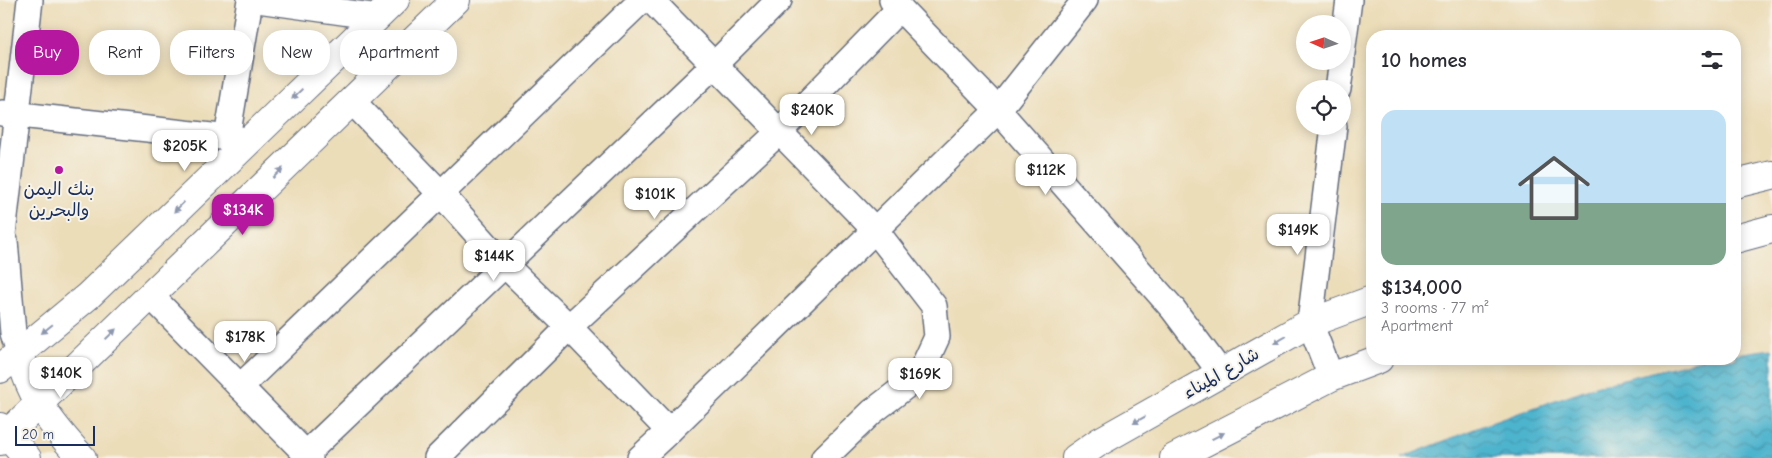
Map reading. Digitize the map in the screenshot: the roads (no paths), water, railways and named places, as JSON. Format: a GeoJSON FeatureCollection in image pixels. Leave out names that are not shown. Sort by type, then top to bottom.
{"type":"FeatureCollection","features":[{"type":"Feature","properties":{"kind":"main road"},"geometry":{"type":"LineString","coordinates":[[27,458],[2,435],[38,404],[151,296],[456,0]]}},
{"type":"Feature","properties":{"kind":"main road"},"geometry":{"type":"LineString","coordinates":[[82,458],[60,435],[38,404],[27,379],[9,361],[88,296],[238,139],[386,9]]}},
{"type":"Feature","properties":{"kind":"main road"},"geometry":{"type":"LineString","coordinates":[[1741,183],[1772,175]]}},
{"type":"Feature","properties":{"kind":"main road"},"geometry":{"type":"LineString","coordinates":[[1741,237],[1772,229]]}},
{"type":"Feature","properties":{"kind":"main road","name":"شارع الميناء"},"geometry":{"type":"LineString","coordinates":[[1076,458],[1099,442],[1310,323],[1366,302]]}},
{"type":"Feature","properties":{"kind":"main road"},"geometry":{"type":"LineString","coordinates":[[1174,458],[1331,377],[1366,364]]}},
{"type":"Feature","properties":{"kind":"street"},"geometry":{"type":"LineString","coordinates":[[0,260],[4,229],[9,113],[30,0]]}},
{"type":"Feature","properties":{"kind":"street"},"geometry":{"type":"LineString","coordinates":[[9,113],[238,139],[250,0]]}},
{"type":"Feature","properties":{"kind":"street"},"geometry":{"type":"LineString","coordinates":[[258,0],[386,9]]}},
{"type":"Feature","properties":{"kind":"street"},"geometry":{"type":"LineString","coordinates":[[240,387],[642,0]]}},
{"type":"Feature","properties":{"kind":"street"},"geometry":{"type":"LineString","coordinates":[[651,0],[876,231],[934,306],[938,337],[919,376],[872,412],[824,458]]}},
{"type":"Feature","properties":{"kind":"street"},"geometry":{"type":"LineString","coordinates":[[151,296],[308,456],[779,0]]}},
{"type":"Feature","properties":{"kind":"street"},"geometry":{"type":"LineString","coordinates":[[640,458],[876,231],[998,110],[1085,0]]}},
{"type":"Feature","properties":{"kind":"street"},"geometry":{"type":"LineString","coordinates":[[1347,15],[1349,0]]}},
{"type":"Feature","properties":{"kind":"street"},"geometry":{"type":"LineString","coordinates":[[437,458],[569,327],[779,132],[896,4],[998,110],[1173,309],[1221,374]]}},
{"type":"Feature","properties":{"kind":"street"},"geometry":{"type":"LineString","coordinates":[[352,101],[441,194],[505,265],[569,327],[669,431]]}},
{"type":"Feature","properties":{"kind":"street"},"geometry":{"type":"LineString","coordinates":[[1331,377],[1310,323],[1333,135]]}},
{"type":"Feature","properties":{"kind":"street"},"geometry":{"type":"LineString","coordinates":[[4,229],[12,333],[9,361]]}},
{"type":"Feature","properties":{"kind":"water"},"geometry":{"type":"Polygon","coordinates":[[[1772,349],[1772,458],[1401,458],[1482,426],[1595,386],[1680,365],[1741,365],[1741,353],[1772,349]]]}},
{"type":"Feature","properties":{"kind":"place","name":"بنك اليمن والبحرين"},"geometry":{"type":"Point","coordinates":[59,170]}}]}
